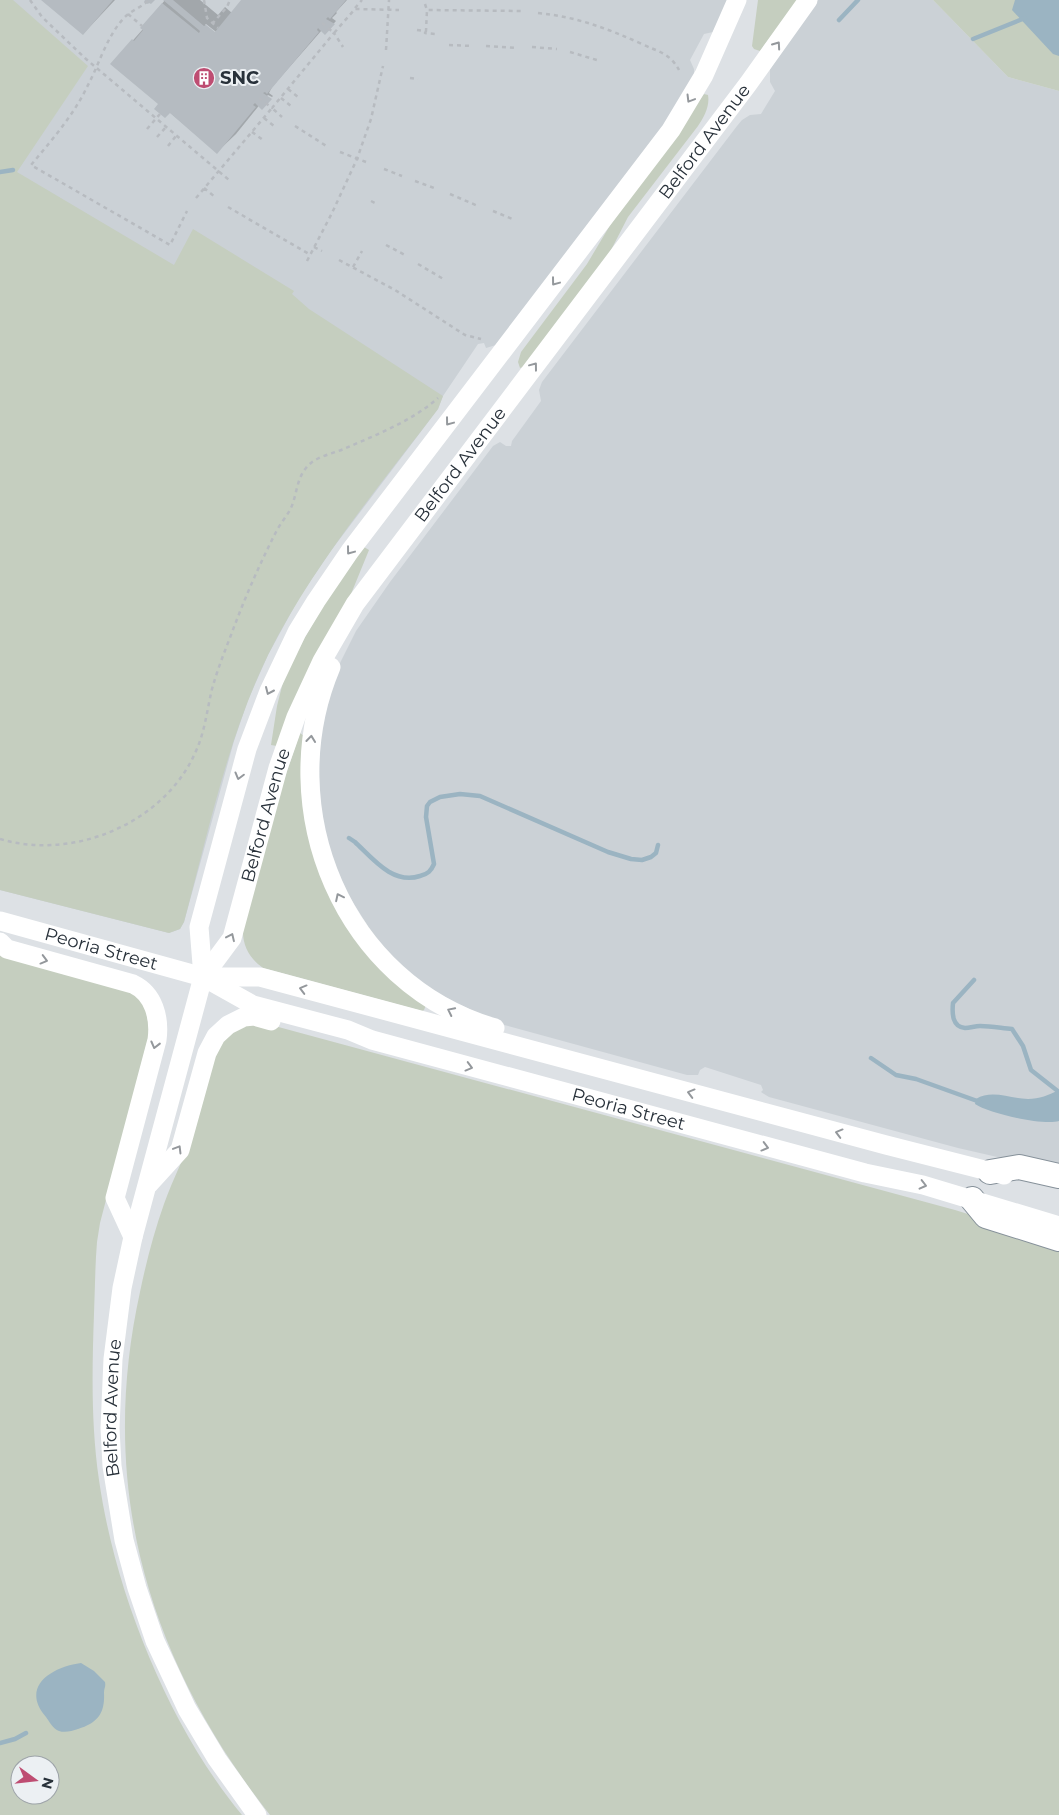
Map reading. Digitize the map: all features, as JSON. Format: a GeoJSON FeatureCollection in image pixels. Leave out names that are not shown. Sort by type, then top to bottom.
{"type":"FeatureCollection","features":[{"type":"Feature","properties":{"kind":"highway"},"geometry":{"type":"LineString","coordinates":[[990,1172],[1019,1167],[1059,1176]]}},
{"type":"Feature","properties":{"kind":"highway"},"geometry":{"type":"LineString","coordinates":[[972,1199],[986,1216],[1059,1239]]}},
{"type":"Feature","properties":{"kind":"main road","name":"Belford Avenue"},"geometry":{"type":"LineString","coordinates":[[256,1815],[212,1752],[179,1694],[156,1641],[142,1606],[124,1540],[112,1466],[110,1397],[112,1358],[118,1312],[133,1237],[203,977],[199,926],[250,740],[269,691],[301,626],[350,551],[670,130],[704,75],[737,0]]}},
{"type":"Feature","properties":{"kind":"main road","name":"Belford Avenue"},"geometry":{"type":"LineString","coordinates":[[203,977],[232,938],[285,746],[306,695],[335,637],[367,586],[748,84],[808,0]]}},
{"type":"Feature","properties":{"kind":"main road"},"geometry":{"type":"LineString","coordinates":[[335,637],[334,660],[322,692],[312,731],[309,779],[313,816],[320,846],[336,890],[350,918],[376,952],[395,971],[411,986],[437,1004],[481,1024],[571,1049],[592,1066]]}},
{"type":"Feature","properties":{"kind":"main road","name":"Peoria Street"},"geometry":{"type":"LineString","coordinates":[[0,920],[203,977],[253,1005],[348,1030],[372,1040],[865,1173],[923,1185],[1059,1226]]}},
{"type":"Feature","properties":{"kind":"main road"},"geometry":{"type":"LineString","coordinates":[[0,942],[8,949],[133,984],[143,991],[156,1012],[157,1040],[115,1198],[133,1237]]}},
{"type":"Feature","properties":{"kind":"main road","name":"Peoria Street"},"geometry":{"type":"LineString","coordinates":[[203,977],[260,977],[990,1172],[1059,1188]]}},
{"type":"Feature","properties":{"kind":"main road"},"geometry":{"type":"LineString","coordinates":[[147,1186],[180,1150],[207,1053],[216,1036],[228,1025],[244,1017],[254,1016],[344,1041],[372,1040]]}},
{"type":"Feature","properties":{"kind":"path"},"geometry":{"type":"LineString","coordinates":[[30,0],[42,17],[97,69],[229,180]]}},
{"type":"Feature","properties":{"kind":"path"},"geometry":{"type":"LineString","coordinates":[[204,0],[206,15],[212,24],[218,28]]}},
{"type":"Feature","properties":{"kind":"path"},"geometry":{"type":"LineString","coordinates":[[212,24],[227,8],[230,0]]}},
{"type":"Feature","properties":{"kind":"path"},"geometry":{"type":"LineString","coordinates":[[196,198],[362,0]]}},
{"type":"Feature","properties":{"kind":"path"},"geometry":{"type":"LineString","coordinates":[[386,50],[389,0]]}},
{"type":"Feature","properties":{"kind":"path"},"geometry":{"type":"LineString","coordinates":[[148,1],[128,14],[114,33],[97,69],[71,113],[31,165],[170,245],[187,211]]}},
{"type":"Feature","properties":{"kind":"path"},"geometry":{"type":"LineString","coordinates":[[425,4],[427,10],[426,31]]}},
{"type":"Feature","properties":{"kind":"path"},"geometry":{"type":"LineString","coordinates":[[355,9],[399,10]]}},
{"type":"Feature","properties":{"kind":"path"},"geometry":{"type":"LineString","coordinates":[[427,10],[521,11]]}},
{"type":"Feature","properties":{"kind":"path"},"geometry":{"type":"LineString","coordinates":[[538,13],[579,20],[618,32],[668,55],[679,70]]}},
{"type":"Feature","properties":{"kind":"path"},"geometry":{"type":"LineString","coordinates":[[128,14],[142,26]]}},
{"type":"Feature","properties":{"kind":"path"},"geometry":{"type":"LineString","coordinates":[[322,23],[334,33],[343,46]]}},
{"type":"Feature","properties":{"kind":"path"},"geometry":{"type":"LineString","coordinates":[[417,30],[436,34]]}},
{"type":"Feature","properties":{"kind":"path"},"geometry":{"type":"LineString","coordinates":[[449,45],[472,46]]}},
{"type":"Feature","properties":{"kind":"path"},"geometry":{"type":"LineString","coordinates":[[486,46],[517,48]]}},
{"type":"Feature","properties":{"kind":"path"},"geometry":{"type":"LineString","coordinates":[[532,47],[556,49]]}},
{"type":"Feature","properties":{"kind":"path"},"geometry":{"type":"LineString","coordinates":[[570,52],[600,61]]}},
{"type":"Feature","properties":{"kind":"path"},"geometry":{"type":"LineString","coordinates":[[307,261],[309,254],[335,208],[357,159],[371,119],[384,66]]}},
{"type":"Feature","properties":{"kind":"path"},"geometry":{"type":"LineString","coordinates":[[410,78],[418,79]]}},
{"type":"Feature","properties":{"kind":"path"},"geometry":{"type":"LineString","coordinates":[[288,89],[298,97]]}},
{"type":"Feature","properties":{"kind":"path"},"geometry":{"type":"LineString","coordinates":[[280,97],[291,106]]}},
{"type":"Feature","properties":{"kind":"path"},"geometry":{"type":"LineString","coordinates":[[259,98],[282,117]]}},
{"type":"Feature","properties":{"kind":"path"},"geometry":{"type":"LineString","coordinates":[[147,129],[160,114]]}},
{"type":"Feature","properties":{"kind":"path"},"geometry":{"type":"LineString","coordinates":[[264,118],[274,126]]}},
{"type":"Feature","properties":{"kind":"path"},"geometry":{"type":"LineString","coordinates":[[157,137],[166,126]]}},
{"type":"Feature","properties":{"kind":"path"},"geometry":{"type":"LineString","coordinates":[[295,126],[328,147]]}},
{"type":"Feature","properties":{"kind":"path"},"geometry":{"type":"LineString","coordinates":[[252,132],[262,140]]}},
{"type":"Feature","properties":{"kind":"path"},"geometry":{"type":"LineString","coordinates":[[168,146],[177,135]]}},
{"type":"Feature","properties":{"kind":"path"},"geometry":{"type":"LineString","coordinates":[[340,152],[366,162]]}},
{"type":"Feature","properties":{"kind":"path"},"geometry":{"type":"LineString","coordinates":[[384,169],[402,176]]}},
{"type":"Feature","properties":{"kind":"path"},"geometry":{"type":"LineString","coordinates":[[415,181],[437,190]]}},
{"type":"Feature","properties":{"kind":"path"},"geometry":{"type":"LineString","coordinates":[[204,188],[216,197]]}},
{"type":"Feature","properties":{"kind":"path"},"geometry":{"type":"LineString","coordinates":[[450,194],[478,206]]}},
{"type":"Feature","properties":{"kind":"path"},"geometry":{"type":"LineString","coordinates":[[371,201],[377,204]]}},
{"type":"Feature","properties":{"kind":"path"},"geometry":{"type":"LineString","coordinates":[[228,207],[309,254]]}},
{"type":"Feature","properties":{"kind":"path"},"geometry":{"type":"LineString","coordinates":[[493,211],[515,220]]}},
{"type":"Feature","properties":{"kind":"path"},"geometry":{"type":"LineString","coordinates":[[386,245],[407,256]]}},
{"type":"Feature","properties":{"kind":"path"},"geometry":{"type":"LineString","coordinates":[[314,247],[322,251]]}},
{"type":"Feature","properties":{"kind":"path"},"geometry":{"type":"LineString","coordinates":[[353,267],[362,251]]}},
{"type":"Feature","properties":{"kind":"path"},"geometry":{"type":"LineString","coordinates":[[339,260],[394,290],[461,333],[481,339]]}},
{"type":"Feature","properties":{"kind":"path"},"geometry":{"type":"LineString","coordinates":[[418,264],[445,280]]}},
{"type":"Feature","properties":{"kind":"path"},"geometry":{"type":"LineString","coordinates":[[0,839],[22,844],[61,846],[88,839],[132,822],[164,796],[185,771],[196,751],[205,727],[217,674],[236,621],[266,551],[290,510],[300,478],[305,469],[316,460],[408,419],[438,398]]}},
{"type":"Feature","properties":{"kind":"shaded area"},"geometry":{"type":"Polygon","coordinates":[[[0,0],[728,0],[713,32],[704,34],[690,60],[694,69],[694,77],[662,127],[496,345],[486,348],[484,343],[478,344],[443,396],[438,409],[330,552],[299,598],[268,655],[248,700],[234,741],[184,922],[180,929],[169,933],[0,890],[0,0]]]}},
{"type":"Feature","properties":{"kind":"shaded area"},"geometry":{"type":"Polygon","coordinates":[[[818,0],[933,0],[1008,77],[1059,91],[1059,1171],[958,1148],[769,1097],[761,1092],[763,1090],[761,1085],[705,1067],[700,1070],[698,1075],[687,1075],[497,1023],[423,986],[380,945],[340,882],[320,819],[318,735],[337,669],[356,631],[390,582],[493,446],[500,442],[506,446],[511,446],[512,441],[541,401],[539,390],[542,382],[737,126],[750,115],[761,114],[775,91],[770,82],[770,69],[818,0]]]}},
{"type":"Feature","properties":{"kind":"green space"},"geometry":{"type":"Polygon","coordinates":[[[0,0],[13,0],[88,66],[17,172],[174,265],[193,229],[294,291],[292,294],[309,309],[443,396],[438,409],[326,558],[305,590],[268,655],[241,719],[230,752],[184,922],[180,929],[169,933],[0,890],[0,0]]]}},
{"type":"Feature","properties":{"kind":"green space"},"geometry":{"type":"Polygon","coordinates":[[[758,0],[798,0],[760,51],[752,46],[758,0]]]}},
{"type":"Feature","properties":{"kind":"green space"},"geometry":{"type":"Polygon","coordinates":[[[933,0],[1059,0],[1059,91],[1008,77],[933,0]]]}},
{"type":"Feature","properties":{"kind":"green space"},"geometry":{"type":"Polygon","coordinates":[[[704,94],[708,95],[708,103],[698,126],[628,217],[610,252],[523,367],[520,368],[518,362],[521,352],[587,264],[612,222],[704,94]]]}},
{"type":"Feature","properties":{"kind":"green space"},"geometry":{"type":"Polygon","coordinates":[[[364,547],[369,550],[351,594],[277,746],[271,745],[277,706],[284,678],[327,599],[364,547]]]}},
{"type":"Feature","properties":{"kind":"green space"},"geometry":{"type":"Polygon","coordinates":[[[300,733],[304,736],[315,855],[426,1005],[422,1011],[263,968],[254,960],[245,946],[243,929],[283,783],[300,733]]]}},
{"type":"Feature","properties":{"kind":"green space"},"geometry":{"type":"Polygon","coordinates":[[[0,950],[122,985],[144,1002],[150,1031],[100,1223],[97,1242],[93,1377],[96,1459],[107,1523],[118,1568],[149,1657],[191,1741],[216,1780],[242,1815],[0,1815],[0,950]]]}},
{"type":"Feature","properties":{"kind":"green space"},"geometry":{"type":"Polygon","coordinates":[[[260,1022],[955,1210],[1059,1242],[1059,1815],[270,1815],[228,1756],[192,1695],[164,1633],[143,1568],[130,1502],[125,1434],[128,1364],[142,1281],[160,1215],[194,1131],[217,1047],[237,1027],[260,1022]]]}},
{"type":"Feature","properties":{"kind":"water"},"geometry":{"type":"Polygon","coordinates":[[[1015,0],[1059,0],[1059,56],[1053,54],[1012,10],[1015,0]]]}},
{"type":"Feature","properties":{"kind":"water"},"geometry":{"type":"Polygon","coordinates":[[[1059,1090],[1059,1121],[1041,1122],[1016,1118],[982,1108],[975,1104],[976,1099],[988,1095],[1032,1099],[1059,1090]]]}},
{"type":"Feature","properties":{"kind":"water"},"geometry":{"type":"Polygon","coordinates":[[[81,1663],[94,1671],[105,1682],[103,1706],[99,1716],[91,1724],[76,1730],[59,1731],[51,1725],[39,1706],[36,1696],[38,1688],[42,1680],[50,1674],[70,1665],[81,1663]]]}},
{"type":"Feature","properties":{"kind":"building"},"geometry":{"type":"Polygon","coordinates":[[[41,0],[113,0],[83,35],[41,0]]]}},
{"type":"Feature","properties":{"kind":"building"},"geometry":{"type":"Polygon","coordinates":[[[145,0],[155,0],[148,4],[144,2],[145,0]]]}},
{"type":"Feature","properties":{"kind":"building","name":"SNC"},"geometry":{"type":"Polygon","coordinates":[[[163,0],[173,0],[204,26],[206,25],[215,32],[241,0],[346,0],[330,19],[328,17],[326,19],[335,24],[325,35],[318,28],[319,32],[267,94],[263,93],[272,99],[262,110],[255,103],[253,105],[256,107],[217,154],[170,113],[165,118],[154,109],[158,104],[110,64],[132,39],[134,41],[143,30],[140,28],[162,3],[199,33],[200,31],[163,0]]]}},
{"type":"Feature","properties":{"kind":"waterway"},"geometry":{"type":"LineString","coordinates":[[839,20],[858,0]]}},
{"type":"Feature","properties":{"kind":"waterway"},"geometry":{"type":"LineString","coordinates":[[973,39],[1025,18]]}},
{"type":"Feature","properties":{"kind":"waterway"},"geometry":{"type":"LineString","coordinates":[[0,172],[13,170]]}},
{"type":"Feature","properties":{"kind":"waterway"},"geometry":{"type":"LineString","coordinates":[[349,838],[376,863],[392,874],[410,878],[420,876],[430,870],[434,864],[426,817],[427,806],[430,802],[440,797],[460,794],[480,796],[608,852],[631,859],[642,860],[651,857],[656,853],[658,845]]}},
{"type":"Feature","properties":{"kind":"waterway"},"geometry":{"type":"LineString","coordinates":[[974,980],[953,1003],[955,1022],[965,1028],[980,1026],[1012,1029],[1023,1046],[1031,1070],[1059,1092]]}},
{"type":"Feature","properties":{"kind":"waterway"},"geometry":{"type":"LineString","coordinates":[[871,1058],[896,1075],[916,1079],[980,1102]]}},
{"type":"Feature","properties":{"kind":"waterway"},"geometry":{"type":"LineString","coordinates":[[0,1743],[15,1739],[26,1733]]}},
{"type":"Feature","properties":{"kind":"place","name":"SNC"},"geometry":{"type":"Point","coordinates":[204,78]}}]}
